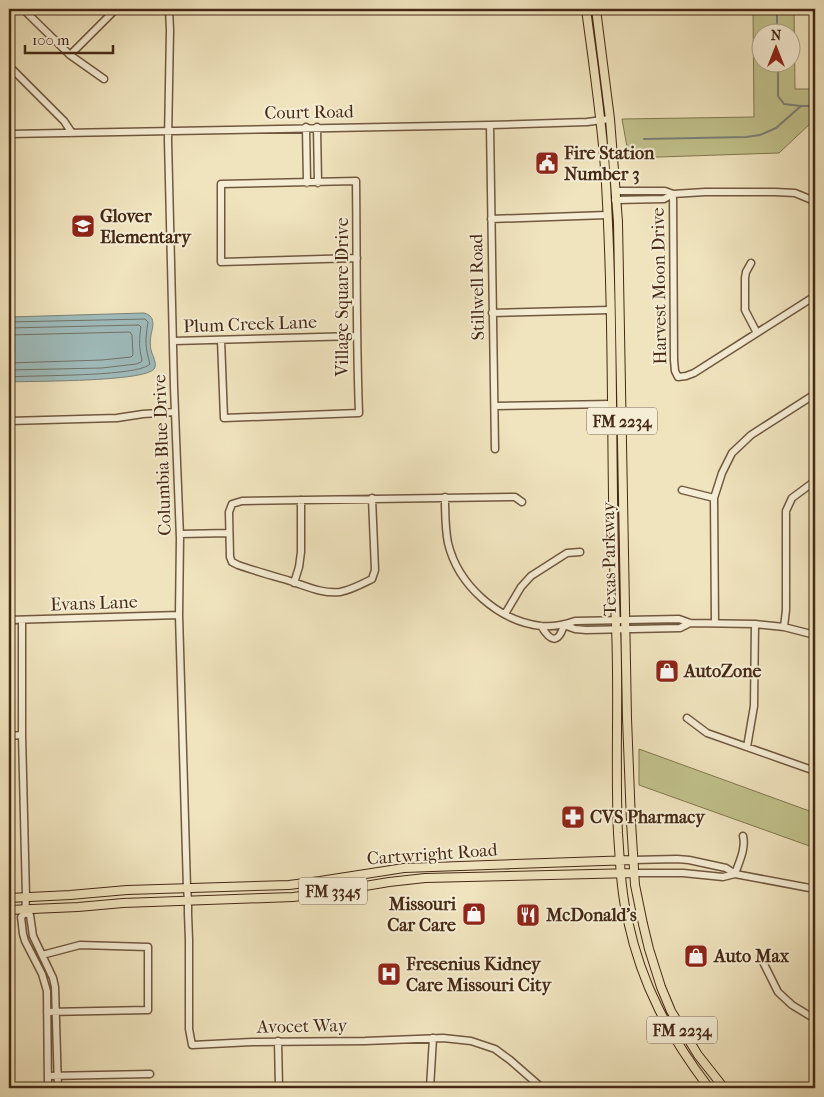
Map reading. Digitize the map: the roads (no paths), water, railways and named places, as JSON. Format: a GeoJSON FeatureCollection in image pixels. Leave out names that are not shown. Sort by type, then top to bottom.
{"type":"FeatureCollection","features":[{"type":"Feature","properties":{"kind":"main road","name":"Texas Parkway"},"geometry":{"type":"LineString","coordinates":[[586,9],[605,167],[607,215],[616,620],[617,780],[621,884],[629,929],[651,995],[682,1051],[709,1088]]}},
{"type":"Feature","properties":{"kind":"main road","name":"Texas Parkway"},"geometry":{"type":"LineString","coordinates":[[596,9],[610,119],[618,232],[628,766],[635,886],[643,924],[661,987],[671,1011],[698,1055],[724,1088]]}},
{"type":"Feature","properties":{"kind":"main road","name":"Cartwright Road"},"geometry":{"type":"LineString","coordinates":[[9,898],[127,890],[289,885],[382,870],[424,866],[633,860]]}},
{"type":"Feature","properties":{"kind":"main road"},"geometry":{"type":"LineString","coordinates":[[498,864],[500,877]]}},
{"type":"Feature","properties":{"kind":"main road"},"geometry":{"type":"LineString","coordinates":[[424,866],[425,878]]}},
{"type":"Feature","properties":{"kind":"main road","name":"Cartwright Road"},"geometry":{"type":"LineString","coordinates":[[9,910],[25,912],[123,903],[294,897],[372,884],[425,878],[634,873]]}},
{"type":"Feature","properties":{"kind":"main road"},"geometry":{"type":"LineString","coordinates":[[320,881],[323,893]]}},
{"type":"Feature","properties":{"kind":"street"},"geometry":{"type":"LineString","coordinates":[[22,9],[70,56],[104,79]]}},
{"type":"Feature","properties":{"kind":"street"},"geometry":{"type":"LineString","coordinates":[[70,56],[116,9]]}},
{"type":"Feature","properties":{"kind":"street","name":"Columbia Blue Drive"},"geometry":{"type":"LineString","coordinates":[[169,9],[169,131],[175,412],[180,534],[179,615],[188,900]]}},
{"type":"Feature","properties":{"kind":"street"},"geometry":{"type":"LineString","coordinates":[[9,66],[64,121],[72,133]]}},
{"type":"Feature","properties":{"kind":"street","name":"Court Road"},"geometry":{"type":"LineString","coordinates":[[9,134],[490,125],[610,119]]}},
{"type":"Feature","properties":{"kind":"street","name":"Stillwell Road"},"geometry":{"type":"LineString","coordinates":[[490,125],[495,449]]}},
{"type":"Feature","properties":{"kind":"street"},"geometry":{"type":"LineString","coordinates":[[306,127],[307,183]]}},
{"type":"Feature","properties":{"kind":"street"},"geometry":{"type":"LineString","coordinates":[[317,127],[318,182],[221,184],[222,262],[357,258]]}},
{"type":"Feature","properties":{"kind":"street","name":"Village Square Drive"},"geometry":{"type":"LineString","coordinates":[[221,340],[224,418],[358,413],[356,182],[318,182]]}},
{"type":"Feature","properties":{"kind":"street"},"geometry":{"type":"LineString","coordinates":[[615,191],[665,191],[673,194],[705,192],[795,193],[812,200],[815,204]]}},
{"type":"Feature","properties":{"kind":"street"},"geometry":{"type":"LineString","coordinates":[[616,200],[664,199],[673,194]]}},
{"type":"Feature","properties":{"kind":"street","name":"Harvest Moon Drive"},"geometry":{"type":"LineString","coordinates":[[673,194],[674,360],[675,371],[678,377],[694,373],[757,333]]}},
{"type":"Feature","properties":{"kind":"street"},"geometry":{"type":"LineString","coordinates":[[491,219],[607,215]]}},
{"type":"Feature","properties":{"kind":"street"},"geometry":{"type":"LineString","coordinates":[[751,264],[745,278],[745,310],[757,333],[815,296]]}},
{"type":"Feature","properties":{"kind":"street"},"geometry":{"type":"LineString","coordinates":[[492,313],[610,310]]}},
{"type":"Feature","properties":{"kind":"street","name":"Plum Creek Lane"},"geometry":{"type":"LineString","coordinates":[[174,342],[357,336]]}},
{"type":"Feature","properties":{"kind":"street"},"geometry":{"type":"LineString","coordinates":[[715,623],[714,498],[722,473],[732,452],[751,435],[815,394]]}},
{"type":"Feature","properties":{"kind":"street"},"geometry":{"type":"LineString","coordinates":[[495,406],[612,404]]}},
{"type":"Feature","properties":{"kind":"street"},"geometry":{"type":"LineString","coordinates":[[9,421],[117,418],[175,412]]}},
{"type":"Feature","properties":{"kind":"street"},"geometry":{"type":"LineString","coordinates":[[784,627],[786,610],[786,512],[792,498],[815,481]]}},
{"type":"Feature","properties":{"kind":"street"},"geometry":{"type":"LineString","coordinates":[[682,490],[714,498]]}},
{"type":"Feature","properties":{"kind":"street"},"geometry":{"type":"LineString","coordinates":[[445,497],[445,524],[448,544],[462,575],[474,591],[485,601],[505,614],[521,621],[541,626],[564,625],[575,621],[680,619],[690,623],[755,624],[784,627],[815,635]]}},
{"type":"Feature","properties":{"kind":"street"},"geometry":{"type":"LineString","coordinates":[[372,498],[375,570],[372,579],[349,590],[338,592],[309,588],[232,562],[230,557],[229,512],[232,504],[242,501],[372,498],[515,497],[522,502]]}},
{"type":"Feature","properties":{"kind":"street"},"geometry":{"type":"LineString","coordinates":[[294,583],[300,567],[301,500]]}},
{"type":"Feature","properties":{"kind":"street"},"geometry":{"type":"LineString","coordinates":[[180,534],[229,533]]}},
{"type":"Feature","properties":{"kind":"street"},"geometry":{"type":"LineString","coordinates":[[505,614],[521,587],[531,576],[567,553],[580,552]]}},
{"type":"Feature","properties":{"kind":"street","name":"Evans Lane"},"geometry":{"type":"LineString","coordinates":[[9,620],[179,615]]}},
{"type":"Feature","properties":{"kind":"street"},"geometry":{"type":"LineString","coordinates":[[22,620],[22,735],[26,897],[25,912],[21,917],[23,934],[42,974],[47,992],[48,1088]]}},
{"type":"Feature","properties":{"kind":"street"},"geometry":{"type":"LineString","coordinates":[[564,625],[586,630],[680,628],[690,623]]}},
{"type":"Feature","properties":{"kind":"street"},"geometry":{"type":"LineString","coordinates":[[747,747],[754,706],[755,624]]}},
{"type":"Feature","properties":{"kind":"street"},"geometry":{"type":"LineString","coordinates":[[541,626],[546,635],[553,638],[561,634],[564,625]]}},
{"type":"Feature","properties":{"kind":"street"},"geometry":{"type":"LineString","coordinates":[[687,718],[708,732],[815,771]]}},
{"type":"Feature","properties":{"kind":"street"},"geometry":{"type":"LineString","coordinates":[[9,736],[22,735]]}},
{"type":"Feature","properties":{"kind":"street"},"geometry":{"type":"LineString","coordinates":[[735,874],[743,849],[743,836]]}},
{"type":"Feature","properties":{"kind":"street","name":"Cartwright Road"},"geometry":{"type":"LineString","coordinates":[[633,860],[689,860],[726,868],[735,874],[815,889]]}},
{"type":"Feature","properties":{"kind":"street","name":"Cartwright Road"},"geometry":{"type":"LineString","coordinates":[[634,873],[683,873],[723,877],[735,874]]}},
{"type":"Feature","properties":{"kind":"street","name":"Avocet Way"},"geometry":{"type":"LineString","coordinates":[[188,900],[190,1029],[192,1045],[433,1038],[472,1041],[495,1049],[542,1088]]}},
{"type":"Feature","properties":{"kind":"street"},"geometry":{"type":"LineString","coordinates":[[25,912],[30,915],[33,936],[53,978],[55,988],[58,1088]]}},
{"type":"Feature","properties":{"kind":"street"},"geometry":{"type":"LineString","coordinates":[[42,955],[80,945],[148,946],[148,1010],[47,1012]]}},
{"type":"Feature","properties":{"kind":"street"},"geometry":{"type":"LineString","coordinates":[[760,956],[778,992],[792,1005],[815,1019]]}},
{"type":"Feature","properties":{"kind":"street"},"geometry":{"type":"LineString","coordinates":[[430,1088],[433,1038]]}},
{"type":"Feature","properties":{"kind":"street"},"geometry":{"type":"LineString","coordinates":[[278,1042],[279,1088]]}},
{"type":"Feature","properties":{"kind":"street"},"geometry":{"type":"LineString","coordinates":[[48,1076],[150,1074]]}},
{"type":"Feature","properties":{"kind":"water"},"geometry":{"type":"Polygon","coordinates":[[[144,313],[150,316],[153,322],[150,345],[155,365],[154,369],[146,373],[109,379],[9,382],[9,317],[144,313]]]}},
{"type":"Feature","properties":{"kind":"waterway"},"geometry":{"type":"LineString","coordinates":[[777,9],[777,22]]}},
{"type":"Feature","properties":{"kind":"waterway"},"geometry":{"type":"LineString","coordinates":[[778,72],[778,96],[784,104],[801,106]]}},
{"type":"Feature","properties":{"kind":"waterway"},"geometry":{"type":"LineString","coordinates":[[644,139],[746,137],[760,135],[776,128],[801,106],[815,106]]}},
{"type":"Feature","properties":{"kind":"place","name":"Fire Station Number 3"},"geometry":{"type":"Point","coordinates":[547,163]}},
{"type":"Feature","properties":{"kind":"place","name":"Glover Elementary"},"geometry":{"type":"Point","coordinates":[83,226]}},
{"type":"Feature","properties":{"kind":"place","name":"AutoZone"},"geometry":{"type":"Point","coordinates":[667,671]}},
{"type":"Feature","properties":{"kind":"place","name":"CVS Pharmacy"},"geometry":{"type":"Point","coordinates":[573,817]}},
{"type":"Feature","properties":{"kind":"place","name":"Missouri Car Care"},"geometry":{"type":"Point","coordinates":[474,914]}},
{"type":"Feature","properties":{"kind":"place","name":"McDonald's"},"geometry":{"type":"Point","coordinates":[528,915]}},
{"type":"Feature","properties":{"kind":"place","name":"Auto Max"},"geometry":{"type":"Point","coordinates":[696,956]}},
{"type":"Feature","properties":{"kind":"place","name":"Fresenius Kidney Care Missouri City"},"geometry":{"type":"Point","coordinates":[389,974]}}]}
